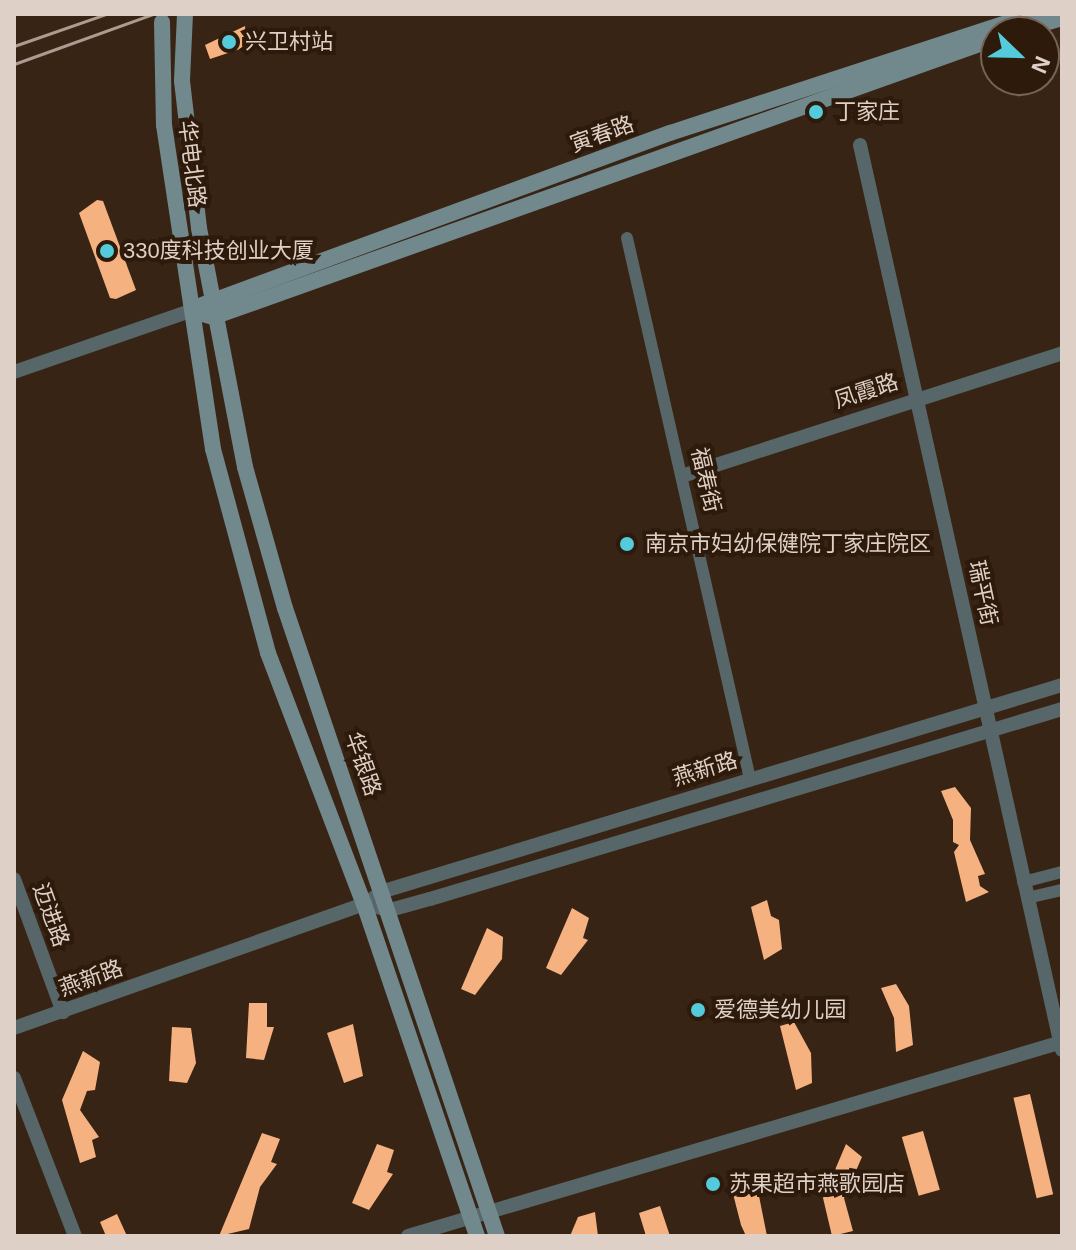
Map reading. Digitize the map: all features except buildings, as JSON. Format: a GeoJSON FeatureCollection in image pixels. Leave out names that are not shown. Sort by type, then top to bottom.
{"type":"FeatureCollection","features":[{"type":"Feature","properties":{"kind":"main road","name":"华电北路"},"geometry":{"type":"LineString","coordinates":[[185,14],[185,107],[211,309]]}},
{"type":"Feature","properties":{"kind":"main road","name":"寅春路"},"geometry":{"type":"LineString","coordinates":[[211,309],[854,69],[1035,14]]}},
{"type":"Feature","properties":{"kind":"main road","name":"华电北路"},"geometry":{"type":"LineString","coordinates":[[162,22],[164,125],[190,311]]}},
{"type":"Feature","properties":{"kind":"main road","name":"寅春路"},"geometry":{"type":"LineString","coordinates":[[211,309],[980,44]]}},
{"type":"Feature","properties":{"kind":"main road"},"geometry":{"type":"LineString","coordinates":[[211,309],[190,311],[213,449],[268,653],[364,904],[477,1236]]}},
{"type":"Feature","properties":{"kind":"main road","name":"华银路"},"geometry":{"type":"LineString","coordinates":[[211,309],[245,467],[285,608],[384,891],[497,1236]]}},
{"type":"Feature","properties":{"kind":"street","name":"瑞平街"},"geometry":{"type":"LineString","coordinates":[[860,145],[920,397],[984,710],[1061,1045]]}},
{"type":"Feature","properties":{"kind":"street","name":"福寿街"},"geometry":{"type":"LineString","coordinates":[[627,238],[685,475],[750,779]]}},
{"type":"Feature","properties":{"kind":"street"},"geometry":{"type":"LineString","coordinates":[[14,372],[190,311]]}},
{"type":"Feature","properties":{"kind":"street","name":"凤霞路"},"geometry":{"type":"LineString","coordinates":[[685,475],[1062,353]]}},
{"type":"Feature","properties":{"kind":"street","name":"燕新路"},"geometry":{"type":"LineString","coordinates":[[14,1028],[364,904],[384,891],[1062,685]]}},
{"type":"Feature","properties":{"kind":"street"},"geometry":{"type":"LineString","coordinates":[[364,904],[390,910],[1062,709]]}},
{"type":"Feature","properties":{"kind":"street"},"geometry":{"type":"LineString","coordinates":[[1023,882],[1062,872]]}},
{"type":"Feature","properties":{"kind":"street","name":"迈进路"},"geometry":{"type":"LineString","coordinates":[[14,879],[63,1012]]}},
{"type":"Feature","properties":{"kind":"street"},"geometry":{"type":"LineString","coordinates":[[1027,898],[1062,890]]}},
{"type":"Feature","properties":{"kind":"street"},"geometry":{"type":"LineString","coordinates":[[408,1236],[1061,1045]]}},
{"type":"Feature","properties":{"kind":"street"},"geometry":{"type":"LineString","coordinates":[[14,1078],[75,1236]]}},
{"type":"Feature","properties":{"kind":"railway"},"geometry":{"type":"LineString","coordinates":[[14,46],[106,14]]}},
{"type":"Feature","properties":{"kind":"railway"},"geometry":{"type":"LineString","coordinates":[[14,64],[153,14]]}},
{"type":"Feature","properties":{"kind":"place","name":"兴卫村站"},"geometry":{"type":"Point","coordinates":[229,42]}},
{"type":"Feature","properties":{"kind":"place","name":"丁家庄"},"geometry":{"type":"Point","coordinates":[816,112]}},
{"type":"Feature","properties":{"kind":"place","name":"330度科技创业大厦"},"geometry":{"type":"Point","coordinates":[107,251]}},
{"type":"Feature","properties":{"kind":"place","name":"南京市妇幼保健院丁家庄院区"},"geometry":{"type":"Point","coordinates":[627,544]}},
{"type":"Feature","properties":{"kind":"place","name":"爱德美幼儿园"},"geometry":{"type":"Point","coordinates":[698,1010]}},
{"type":"Feature","properties":{"kind":"place","name":"苏果超市燕歌园店"},"geometry":{"type":"Point","coordinates":[713,1184]}}]}
